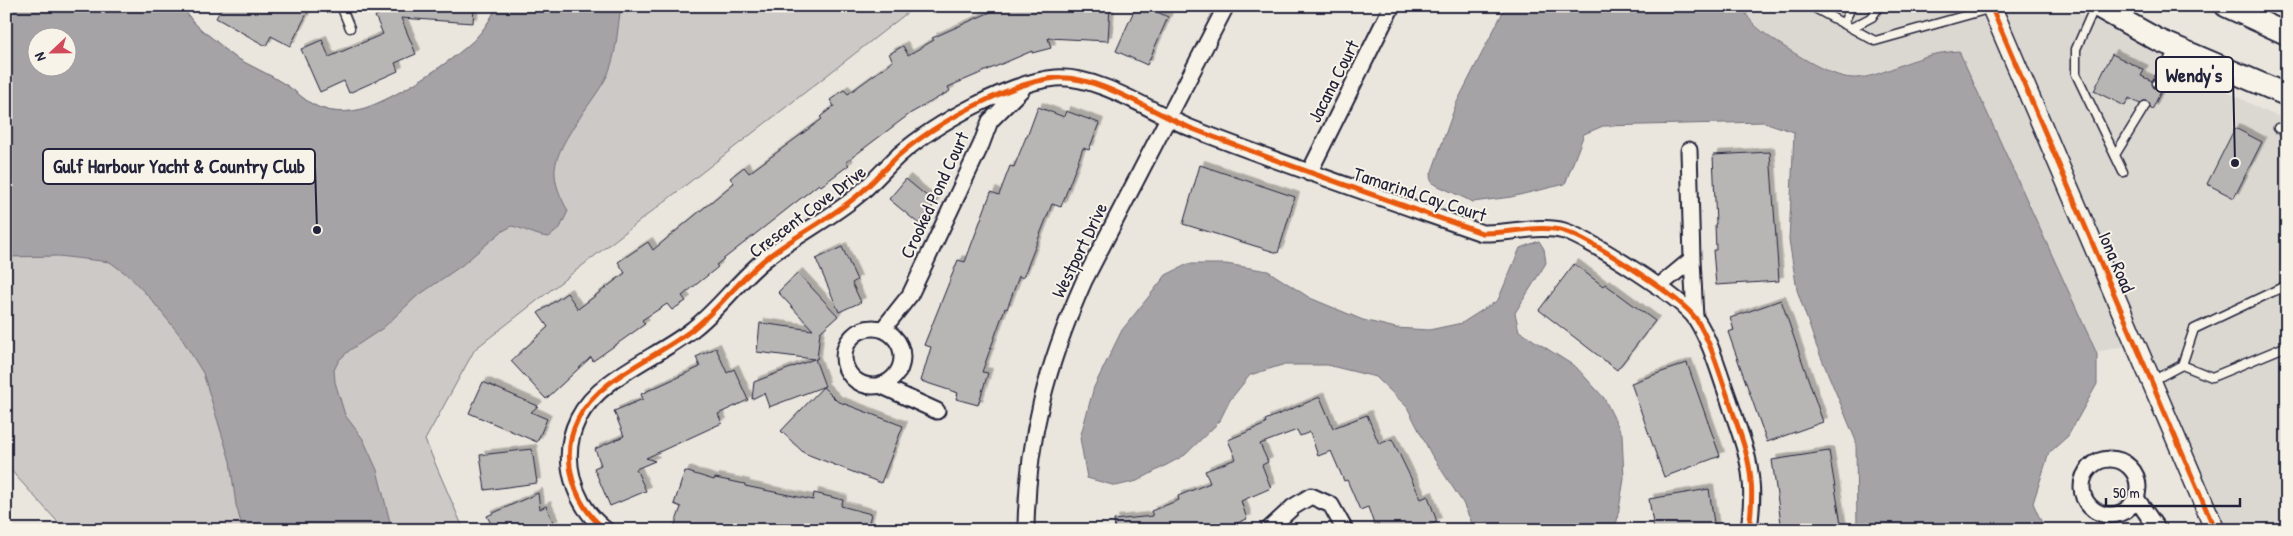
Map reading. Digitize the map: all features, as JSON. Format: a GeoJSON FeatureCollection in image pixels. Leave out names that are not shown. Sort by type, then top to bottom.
{"type":"FeatureCollection","features":[{"type":"Feature","properties":{"kind":"main road"},"geometry":{"type":"LineString","coordinates":[[2096,6],[2175,47],[2287,95]]}},
{"type":"Feature","properties":{"kind":"main road"},"geometry":{"type":"LineString","coordinates":[[2226,6],[2287,34]]}},
{"type":"Feature","properties":{"kind":"street","name":"Westport Drive"},"geometry":{"type":"LineString","coordinates":[[1026,530],[1030,458],[1038,410],[1063,328],[1084,281],[1226,6]]}},
{"type":"Feature","properties":{"kind":"street","name":"Jacana Court"},"geometry":{"type":"LineString","coordinates":[[1309,173],[1392,6]]}},
{"type":"Feature","properties":{"kind":"street","name":"Iona Road"},"geometry":{"type":"LineString","coordinates":[[1991,7],[2215,530]]}},
{"type":"Feature","properties":{"kind":"street","name":"Crescent Cove Drive"},"geometry":{"type":"LineString","coordinates":[[606,530],[586,510],[575,491],[570,470],[570,446],[576,422],[587,404],[606,385],[694,328],[709,315],[734,286],[763,261],[858,195],[918,140],[956,116],[1028,82],[1059,78],[1095,83],[1167,119]]}},
{"type":"Feature","properties":{"kind":"street","name":"Crooked Pond Court"},"geometry":{"type":"LineString","coordinates":[[883,329],[910,295],[981,145],[990,121],[1028,82]]}},
{"type":"Feature","properties":{"kind":"street","name":"Tamarind Cay Court"},"geometry":{"type":"LineString","coordinates":[[1167,119],[1309,173],[1482,233],[1502,234],[1544,228],[1564,231],[1586,240],[1679,301],[1695,318],[1715,361],[1747,458],[1752,495],[1749,530]]}},
{"type":"Feature","properties":{"kind":"street","name":"Tamarind Cay Court"},"geometry":{"type":"LineString","coordinates":[[1689,150],[1695,318]]}},
{"type":"Feature","properties":{"kind":"street"},"geometry":{"type":"LineString","coordinates":[[1658,287],[1692,259]]}},
{"type":"Feature","properties":{"kind":"street"},"geometry":{"type":"LineString","coordinates":[[873,328],[883,329],[897,341],[902,358],[896,375],[880,385],[870,386],[861,384],[853,378],[847,370],[844,356],[848,342],[854,334],[873,328]]}},
{"type":"Feature","properties":{"kind":"street"},"geometry":{"type":"LineString","coordinates":[[880,385],[936,411]]}},
{"type":"Feature","properties":{"kind":"street"},"geometry":{"type":"LineString","coordinates":[[1268,530],[1293,507],[1311,496],[1331,505],[1345,530]]}},
{"type":"Feature","properties":{"kind":"street"},"geometry":{"type":"LineString","coordinates":[[2136,498],[2158,530]]}},
{"type":"Feature","properties":{"kind":"lane"},"geometry":{"type":"LineString","coordinates":[[341,6],[350,28]]}},
{"type":"Feature","properties":{"kind":"lane"},"geometry":{"type":"LineString","coordinates":[[1810,6],[1876,41],[1991,7]]}},
{"type":"Feature","properties":{"kind":"lane"},"geometry":{"type":"LineString","coordinates":[[1843,24],[1852,6]]}},
{"type":"Feature","properties":{"kind":"lane"},"geometry":{"type":"LineString","coordinates":[[1851,28],[1872,17],[1879,6]]}},
{"type":"Feature","properties":{"kind":"lane"},"geometry":{"type":"LineString","coordinates":[[2096,6],[2076,49],[2076,74],[2123,172]]}},
{"type":"Feature","properties":{"kind":"lane"},"geometry":{"type":"LineString","coordinates":[[2157,84],[2175,47]]}},
{"type":"Feature","properties":{"kind":"lane"},"geometry":{"type":"LineString","coordinates":[[2115,156],[2145,106]]}},
{"type":"Feature","properties":{"kind":"lane"},"geometry":{"type":"LineString","coordinates":[[2278,128],[2287,132]]}},
{"type":"Feature","properties":{"kind":"lane"},"geometry":{"type":"LineString","coordinates":[[2152,381],[2182,365],[2194,329],[2287,285]]}},
{"type":"Feature","properties":{"kind":"lane"},"geometry":{"type":"LineString","coordinates":[[2182,365],[2212,377],[2287,346]]}},
{"type":"Feature","properties":{"kind":"shaded area"},"geometry":{"type":"Polygon","coordinates":[[[6,6],[183,6],[198,27],[228,53],[291,88],[313,105],[343,112],[362,109],[389,98],[436,70],[473,41],[486,25],[497,6],[916,6],[475,349],[425,440],[464,530],[65,530],[6,465],[6,6]]]}},
{"type":"Feature","properties":{"kind":"shaded area"},"geometry":{"type":"Polygon","coordinates":[[[6,6],[183,6],[198,27],[228,53],[291,88],[313,105],[343,112],[362,109],[389,98],[436,70],[473,41],[486,25],[497,6],[621,6],[615,52],[610,70],[574,125],[556,164],[555,175],[557,185],[568,211],[560,228],[549,237],[512,226],[501,232],[461,266],[416,297],[383,328],[350,350],[339,360],[334,370],[335,382],[345,415],[363,439],[377,470],[392,530],[243,530],[236,505],[230,461],[203,373],[179,334],[150,298],[129,276],[110,262],[58,256],[6,257],[6,6]]]}},
{"type":"Feature","properties":{"kind":"shaded area"},"geometry":{"type":"Polygon","coordinates":[[[1506,6],[1743,6],[1749,18],[1759,29],[1799,56],[1838,75],[1856,78],[1872,75],[1928,56],[1959,51],[2097,354],[2097,384],[2068,436],[2049,453],[2033,503],[2045,530],[1857,530],[1856,441],[1816,345],[1797,290],[1789,240],[1794,132],[1764,122],[1603,126],[1584,134],[1565,184],[1511,197],[1473,202],[1432,183],[1430,177],[1456,104],[1506,6]]]}},
{"type":"Feature","properties":{"kind":"shaded area"},"geometry":{"type":"Polygon","coordinates":[[[1743,6],[1980,6],[2126,346],[2096,352],[1959,51],[1919,58],[1888,71],[1854,78],[1821,69],[1763,33],[1744,11],[1743,6]]]}},
{"type":"Feature","properties":{"kind":"shaded area"},"geometry":{"type":"Polygon","coordinates":[[[2002,6],[2058,6],[2094,19],[2260,109],[2287,120],[2287,530],[2227,530],[2002,6]]]}},
{"type":"Feature","properties":{"kind":"shaded area"},"geometry":{"type":"Polygon","coordinates":[[[1539,241],[1544,249],[1546,263],[1515,313],[1519,331],[1576,367],[1604,398],[1622,434],[1624,479],[1617,521],[1612,530],[1475,530],[1463,503],[1431,454],[1407,407],[1376,377],[1327,365],[1282,365],[1250,375],[1230,400],[1219,422],[1185,455],[1137,481],[1116,486],[1087,478],[1080,438],[1094,387],[1122,330],[1166,275],[1188,264],[1226,264],[1268,271],[1310,298],[1363,320],[1396,328],[1429,330],[1462,323],[1498,300],[1520,248],[1539,241]]]}},
{"type":"Feature","properties":{"kind":"building"},"geometry":{"type":"Polygon","coordinates":[[[223,6],[311,6],[290,46],[271,36],[266,46],[216,18],[223,6]]]}},
{"type":"Feature","properties":{"kind":"building"},"geometry":{"type":"Polygon","coordinates":[[[391,6],[474,6],[473,23],[401,18],[416,54],[395,63],[398,71],[349,93],[344,81],[320,92],[301,49],[322,40],[329,57],[383,34],[375,16],[391,9],[391,6]]]}},
{"type":"Feature","properties":{"kind":"building"},"geometry":{"type":"Polygon","coordinates":[[[1004,6],[1110,6],[1108,41],[1048,38],[1051,48],[1032,53],[1032,51],[948,87],[950,91],[911,113],[846,162],[849,165],[821,186],[819,184],[716,265],[718,267],[682,296],[686,301],[672,310],[667,304],[642,320],[645,324],[593,361],[591,357],[546,399],[511,361],[548,327],[538,313],[567,293],[578,309],[625,273],[618,262],[648,242],[653,250],[734,183],[730,178],[744,167],[749,173],[822,119],[820,117],[834,106],[830,100],[844,90],[848,94],[893,61],[889,54],[903,46],[908,55],[934,40],[932,38],[1004,6]]]}},
{"type":"Feature","properties":{"kind":"building"},"geometry":{"type":"Polygon","coordinates":[[[1136,6],[1144,6],[1168,17],[1147,65],[1116,51],[1136,6]]]}},
{"type":"Feature","properties":{"kind":"building"},"geometry":{"type":"Polygon","coordinates":[[[2112,54],[2144,70],[2141,76],[2152,81],[2154,88],[2163,87],[2152,110],[2147,101],[2143,101],[2140,104],[2129,98],[2125,106],[2094,91],[2112,54]]]}},
{"type":"Feature","properties":{"kind":"building"},"geometry":{"type":"Polygon","coordinates":[[[1038,107],[1064,117],[1066,111],[1099,123],[1089,150],[1083,148],[1061,207],[1052,204],[1023,278],[1019,276],[1007,309],[1005,308],[982,372],[988,373],[978,405],[956,399],[958,393],[921,381],[931,347],[924,345],[958,260],[965,262],[991,192],[999,195],[1010,166],[1014,167],[1038,107]]]}},
{"type":"Feature","properties":{"kind":"building"},"geometry":{"type":"Polygon","coordinates":[[[2235,128],[2262,142],[2234,198],[2207,184],[2235,128]]]}},
{"type":"Feature","properties":{"kind":"building"},"geometry":{"type":"Polygon","coordinates":[[[1770,152],[1779,281],[1716,285],[1713,250],[1716,250],[1716,224],[1713,155],[1770,152]]]}},
{"type":"Feature","properties":{"kind":"building"},"geometry":{"type":"Polygon","coordinates":[[[1200,165],[1295,197],[1278,253],[1183,224],[1200,165]]]}},
{"type":"Feature","properties":{"kind":"building"},"geometry":{"type":"Polygon","coordinates":[[[906,179],[935,203],[919,224],[889,199],[906,179]]]}},
{"type":"Feature","properties":{"kind":"building"},"geometry":{"type":"Polygon","coordinates":[[[842,247],[857,280],[852,283],[861,302],[839,312],[816,259],[842,247]]]}},
{"type":"Feature","properties":{"kind":"building"},"geometry":{"type":"Polygon","coordinates":[[[1574,264],[1655,321],[1617,370],[1539,310],[1574,264]]]}},
{"type":"Feature","properties":{"kind":"building"},"geometry":{"type":"Polygon","coordinates":[[[798,273],[838,316],[820,332],[817,359],[815,359],[825,386],[769,407],[764,393],[752,399],[754,382],[814,359],[757,352],[760,323],[813,330],[778,292],[798,273]]]}},
{"type":"Feature","properties":{"kind":"building"},"geometry":{"type":"Polygon","coordinates":[[[1781,300],[1823,422],[1767,442],[1728,332],[1734,330],[1730,318],[1781,300]]]}},
{"type":"Feature","properties":{"kind":"building"},"geometry":{"type":"Polygon","coordinates":[[[716,348],[727,373],[734,369],[748,400],[718,414],[722,423],[646,458],[655,461],[636,469],[646,491],[610,506],[594,468],[601,465],[595,449],[624,436],[614,411],[643,399],[641,394],[700,367],[696,357],[716,348]]]}},
{"type":"Feature","properties":{"kind":"building"},"geometry":{"type":"Polygon","coordinates":[[[1687,363],[1720,456],[1664,477],[1631,383],[1687,363]]]}},
{"type":"Feature","properties":{"kind":"building"},"geometry":{"type":"Polygon","coordinates":[[[483,382],[538,406],[531,412],[547,419],[537,442],[469,413],[483,382]]]}},
{"type":"Feature","properties":{"kind":"building"},"geometry":{"type":"Polygon","coordinates":[[[823,387],[837,401],[903,426],[881,483],[804,453],[781,431],[823,387]]]}},
{"type":"Feature","properties":{"kind":"building"},"geometry":{"type":"Polygon","coordinates":[[[1320,397],[1333,428],[1367,415],[1379,444],[1392,439],[1421,499],[1428,496],[1437,522],[1417,530],[1376,530],[1368,507],[1360,510],[1347,480],[1344,481],[1331,451],[1318,456],[1310,432],[1300,436],[1297,430],[1260,444],[1268,462],[1262,465],[1271,488],[1241,501],[1247,519],[1220,530],[1115,530],[1114,520],[1153,516],[1151,511],[1179,500],[1178,496],[1210,483],[1205,471],[1236,459],[1228,440],[1266,424],[1265,420],[1320,397]]]}},
{"type":"Feature","properties":{"kind":"building"},"geometry":{"type":"Polygon","coordinates":[[[532,449],[537,483],[485,490],[480,455],[532,449]]]}},
{"type":"Feature","properties":{"kind":"building"},"geometry":{"type":"Polygon","coordinates":[[[1829,451],[1842,530],[1782,530],[1772,460],[1829,451]]]}},
{"type":"Feature","properties":{"kind":"building"},"geometry":{"type":"Polygon","coordinates":[[[685,471],[714,480],[715,478],[745,484],[745,486],[813,500],[814,493],[843,500],[841,506],[871,514],[867,530],[673,530],[681,507],[674,504],[685,471]]]}},
{"type":"Feature","properties":{"kind":"building"},"geometry":{"type":"Polygon","coordinates":[[[1709,489],[1715,530],[1654,530],[1649,499],[1709,489]]]}},
{"type":"Feature","properties":{"kind":"building"},"geometry":{"type":"Polygon","coordinates":[[[538,493],[540,509],[546,506],[554,524],[542,530],[494,530],[487,516],[538,493]]]}},
{"type":"Feature","properties":{"kind":"cycle path"},"geometry":{"type":"LineString","coordinates":[[1991,6],[2215,530]]}},
{"type":"Feature","properties":{"kind":"cycle path"},"geometry":{"type":"LineString","coordinates":[[606,530],[585,507],[572,479],[570,464],[572,434],[587,404],[614,380],[693,329],[764,260],[846,205],[899,155],[932,130],[973,106],[995,96],[1037,81],[1056,78],[1090,82],[1126,96],[1193,129],[1482,233],[1545,228],[1564,231],[1594,245],[1634,270],[1687,310],[1696,319],[1706,338],[1715,359],[1748,460],[1752,493],[1749,530]]}},
{"type":"Feature","properties":{"kind":"place","name":"Wendy's"},"geometry":{"type":"Point","coordinates":[2235,163]}},
{"type":"Feature","properties":{"kind":"place","name":"Gulf Harbour Yacht & Country Club"},"geometry":{"type":"Point","coordinates":[317,230]}}]}
